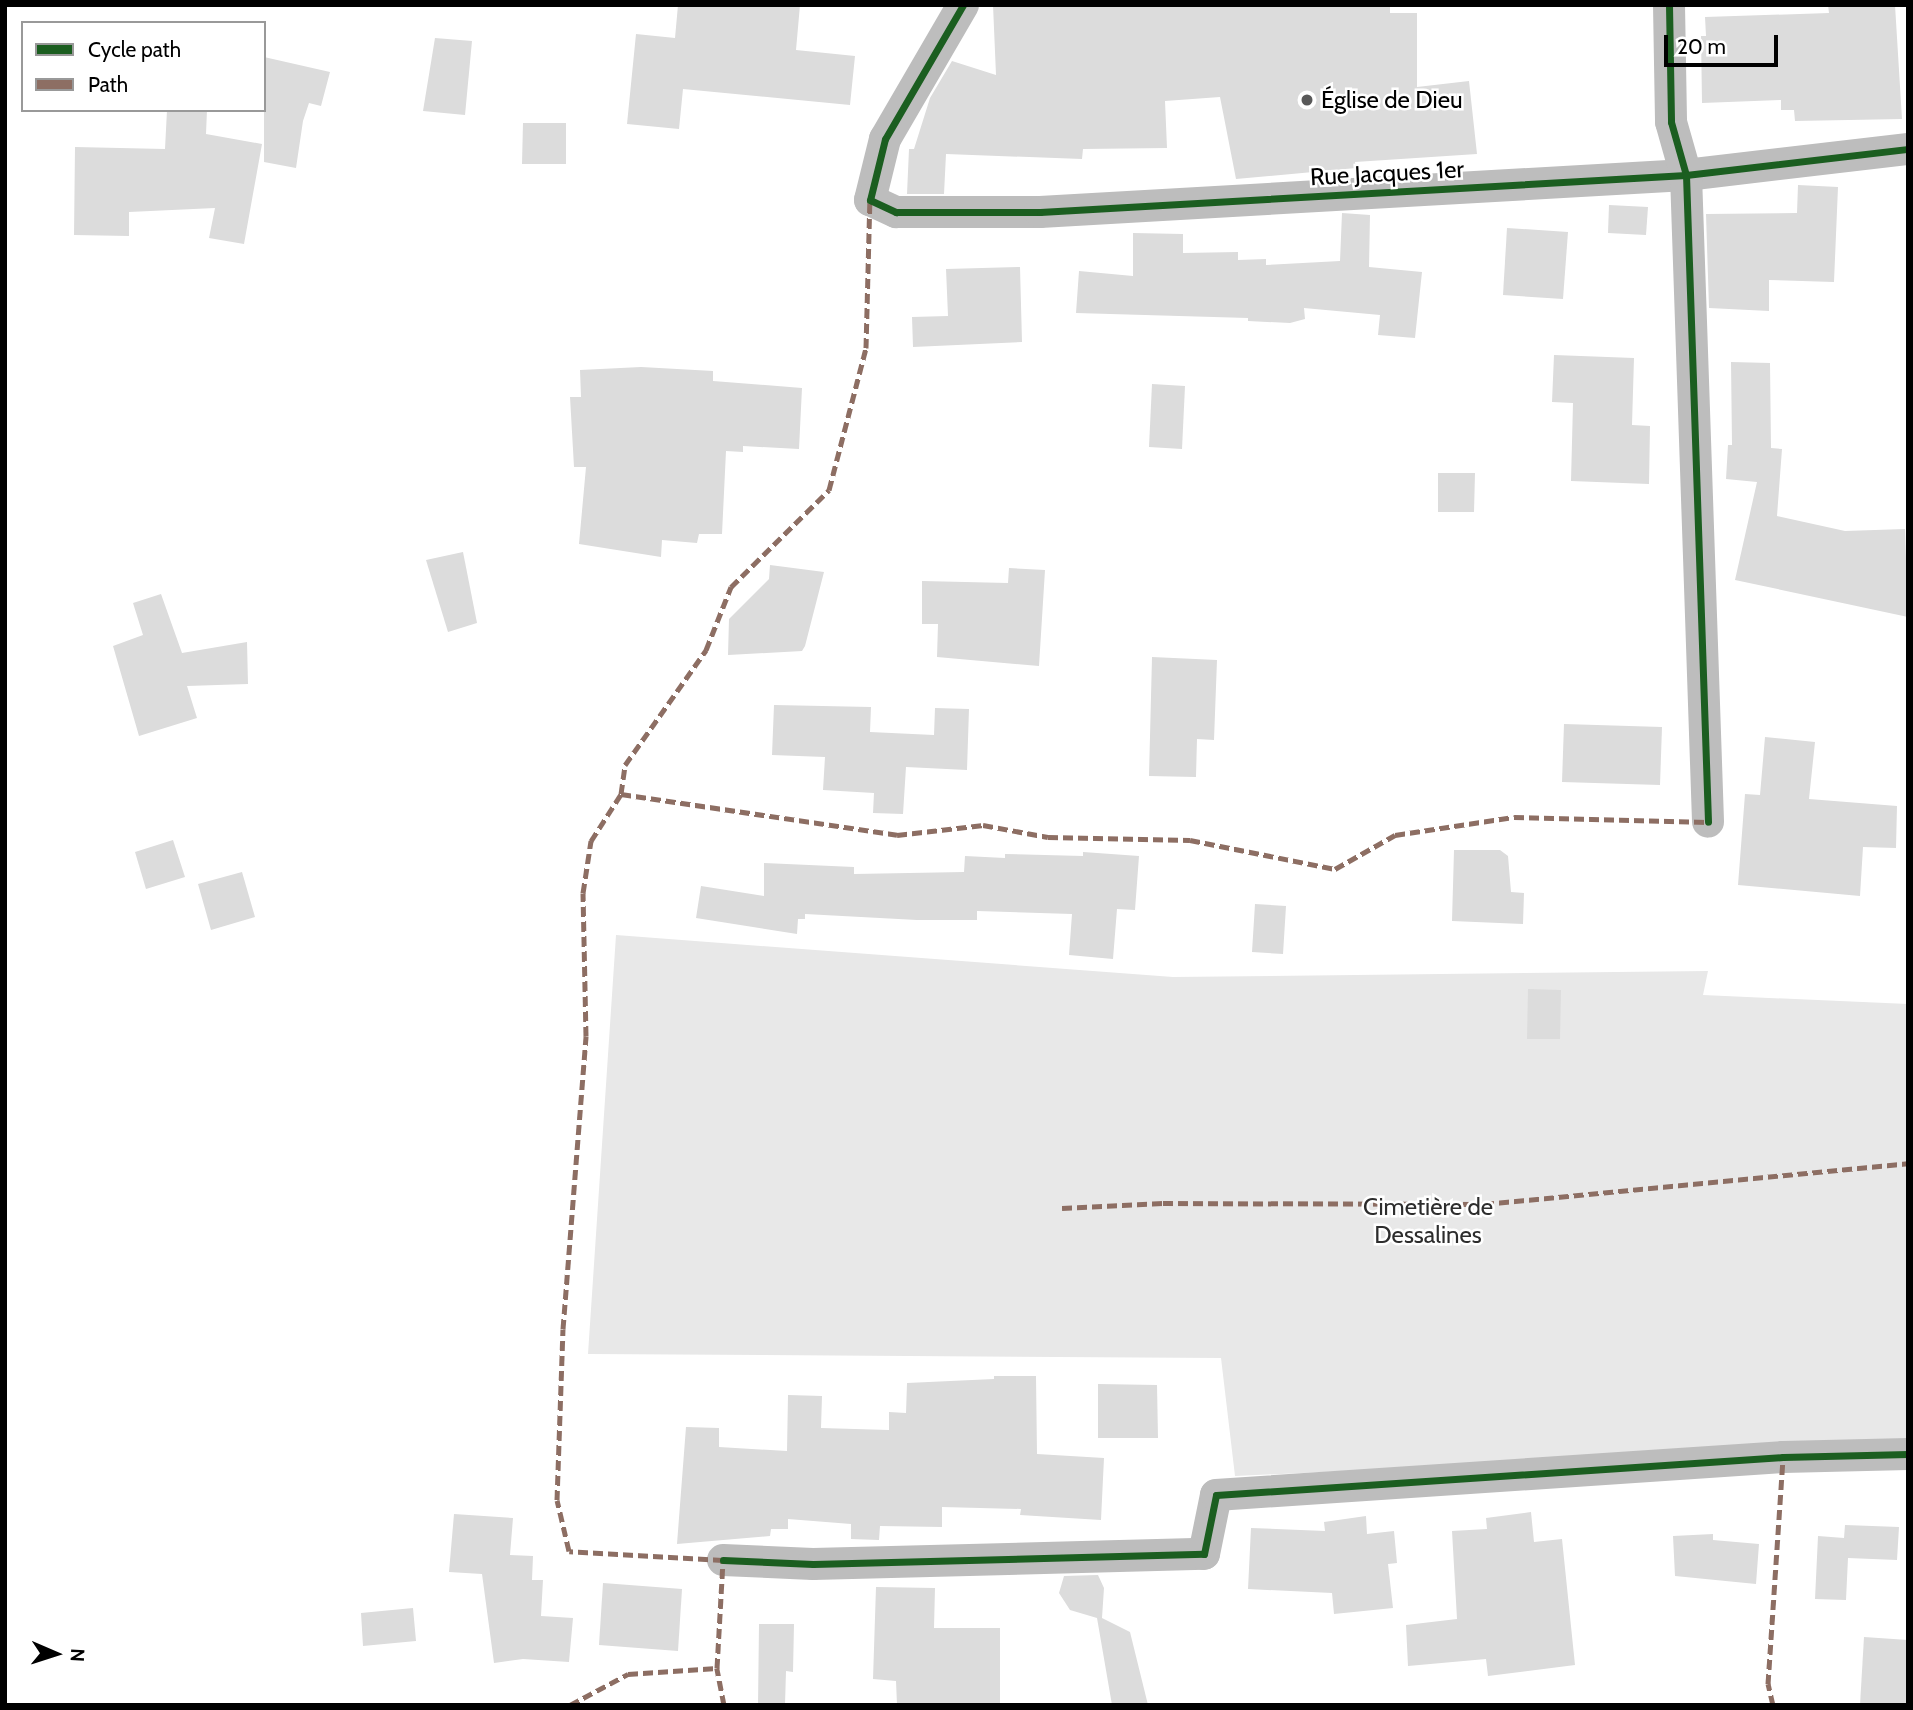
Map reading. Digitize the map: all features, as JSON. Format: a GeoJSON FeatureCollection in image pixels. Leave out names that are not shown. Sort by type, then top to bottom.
{"type":"FeatureCollection","features":[{"type":"Feature","properties":{"kind":"street","name":"Rue Jacques 1er"},"geometry":{"type":"LineString","coordinates":[[963,5],[885,139],[870,200],[896,212],[1040,212],[1686,175],[1908,149]]}},
{"type":"Feature","properties":{"kind":"street"},"geometry":{"type":"LineString","coordinates":[[1669,5],[1671,122],[1686,175],[1708,822]]}},
{"type":"Feature","properties":{"kind":"street"},"geometry":{"type":"LineString","coordinates":[[723,1560],[813,1564],[1204,1554],[1216,1495],[1783,1457],[1908,1454]]}},
{"type":"Feature","properties":{"kind":"green space","name":"Cimetière de Dessalines"},"geometry":{"type":"Polygon","coordinates":[[[616,935],[1173,977],[1708,971],[1703,995],[1908,1004],[1908,1445],[1235,1476],[1221,1358],[588,1354],[616,935]]]}},
{"type":"Feature","properties":{"kind":"building"},"geometry":{"type":"Polygon","coordinates":[[[678,5],[800,5],[796,50],[855,56],[850,105],[683,89],[679,129],[627,124],[636,34],[675,38],[678,5]]]}},
{"type":"Feature","properties":{"kind":"building"},"geometry":{"type":"Polygon","coordinates":[[[993,5],[1390,5],[1390,13],[1417,13],[1417,87],[1469,81],[1477,154],[1355,162],[1356,168],[1236,179],[1220,97],[1165,101],[1167,148],[1083,149],[1082,159],[946,154],[944,194],[907,194],[909,149],[914,149],[930,98],[952,61],[996,75],[993,5]]]}},
{"type":"Feature","properties":{"kind":"building"},"geometry":{"type":"Polygon","coordinates":[[[1828,5],[1895,5],[1902,119],[1795,121],[1794,110],[1781,110],[1781,100],[1702,103],[1701,36],[1706,36],[1705,17],[1829,13],[1828,5]]]}},
{"type":"Feature","properties":{"kind":"building"},"geometry":{"type":"Polygon","coordinates":[[[435,38],[472,41],[465,115],[423,111],[435,38]]]}},
{"type":"Feature","properties":{"kind":"building"},"geometry":{"type":"Polygon","coordinates":[[[266,57],[330,72],[321,106],[309,103],[303,121],[296,168],[264,162],[266,57]]]}},
{"type":"Feature","properties":{"kind":"building"},"geometry":{"type":"Polygon","coordinates":[[[167,112],[207,112],[206,134],[262,144],[244,244],[209,238],[215,208],[129,212],[129,236],[74,235],[75,147],[165,149],[167,112]]]}},
{"type":"Feature","properties":{"kind":"building"},"geometry":{"type":"Polygon","coordinates":[[[523,123],[566,123],[566,164],[522,164],[523,123]]]}},
{"type":"Feature","properties":{"kind":"building"},"geometry":{"type":"Polygon","coordinates":[[[1798,185],[1838,187],[1834,282],[1769,280],[1769,311],[1709,308],[1706,214],[1797,213],[1798,185]]]}},
{"type":"Feature","properties":{"kind":"building"},"geometry":{"type":"Polygon","coordinates":[[[1609,205],[1648,207],[1646,235],[1608,233],[1609,205]]]}},
{"type":"Feature","properties":{"kind":"building"},"geometry":{"type":"Polygon","coordinates":[[[1342,213],[1370,215],[1369,267],[1422,272],[1415,338],[1378,335],[1380,315],[1304,308],[1305,319],[1290,323],[1248,321],[1248,318],[1076,313],[1079,271],[1133,276],[1133,233],[1183,234],[1183,253],[1238,252],[1238,260],[1266,259],[1266,265],[1340,261],[1342,213]]]}},
{"type":"Feature","properties":{"kind":"building"},"geometry":{"type":"Polygon","coordinates":[[[1507,228],[1568,232],[1563,299],[1503,295],[1507,228]]]}},
{"type":"Feature","properties":{"kind":"building"},"geometry":{"type":"Polygon","coordinates":[[[1020,267],[1022,342],[913,347],[912,317],[948,316],[946,269],[1020,267]]]}},
{"type":"Feature","properties":{"kind":"building"},"geometry":{"type":"Polygon","coordinates":[[[1554,355],[1634,358],[1632,425],[1650,426],[1649,484],[1571,481],[1573,403],[1552,402],[1554,355]]]}},
{"type":"Feature","properties":{"kind":"building"},"geometry":{"type":"Polygon","coordinates":[[[1731,362],[1770,363],[1771,448],[1782,449],[1777,516],[1845,531],[1905,529],[1908,617],[1735,580],[1757,482],[1726,479],[1728,445],[1732,445],[1731,362]]]}},
{"type":"Feature","properties":{"kind":"building"},"geometry":{"type":"Polygon","coordinates":[[[641,367],[713,371],[713,381],[802,388],[799,449],[743,446],[743,452],[726,451],[722,534],[699,534],[697,543],[662,540],[661,557],[579,544],[586,467],[574,467],[570,397],[581,397],[580,370],[641,367]]]}},
{"type":"Feature","properties":{"kind":"building"},"geometry":{"type":"Polygon","coordinates":[[[1152,384],[1185,386],[1182,449],[1149,447],[1152,384]]]}},
{"type":"Feature","properties":{"kind":"building"},"geometry":{"type":"Polygon","coordinates":[[[1438,473],[1475,473],[1474,512],[1438,512],[1438,473]]]}},
{"type":"Feature","properties":{"kind":"building"},"geometry":{"type":"Polygon","coordinates":[[[463,552],[477,623],[448,632],[426,560],[463,552]]]}},
{"type":"Feature","properties":{"kind":"building"},"geometry":{"type":"Polygon","coordinates":[[[770,565],[824,572],[805,646],[802,651],[728,655],[729,619],[769,579],[770,565]]]}},
{"type":"Feature","properties":{"kind":"building"},"geometry":{"type":"Polygon","coordinates":[[[1009,568],[1045,570],[1039,666],[937,657],[938,624],[922,624],[922,581],[1008,583],[1009,568]]]}},
{"type":"Feature","properties":{"kind":"building"},"geometry":{"type":"Polygon","coordinates":[[[161,594],[182,653],[247,642],[248,684],[187,686],[197,718],[139,736],[113,646],[143,635],[133,603],[161,594]]]}},
{"type":"Feature","properties":{"kind":"building"},"geometry":{"type":"Polygon","coordinates":[[[1152,657],[1217,660],[1214,740],[1197,739],[1196,777],[1149,776],[1152,657]]]}},
{"type":"Feature","properties":{"kind":"building"},"geometry":{"type":"Polygon","coordinates":[[[774,705],[871,707],[870,732],[934,735],[935,708],[969,709],[967,770],[906,767],[903,814],[873,813],[874,793],[823,790],[825,757],[772,755],[774,705]]]}},
{"type":"Feature","properties":{"kind":"building"},"geometry":{"type":"Polygon","coordinates":[[[1564,724],[1662,727],[1660,785],[1562,782],[1564,724]]]}},
{"type":"Feature","properties":{"kind":"building"},"geometry":{"type":"Polygon","coordinates":[[[1765,737],[1815,742],[1809,799],[1897,806],[1896,848],[1863,847],[1860,896],[1738,885],[1745,794],[1760,795],[1765,737]]]}},
{"type":"Feature","properties":{"kind":"building"},"geometry":{"type":"Polygon","coordinates":[[[173,840],[185,877],[146,889],[135,852],[173,840]]]}},
{"type":"Feature","properties":{"kind":"building"},"geometry":{"type":"Polygon","coordinates":[[[1454,850],[1500,850],[1508,856],[1511,892],[1524,893],[1523,924],[1452,921],[1454,850]]]}},
{"type":"Feature","properties":{"kind":"building"},"geometry":{"type":"Polygon","coordinates":[[[1083,852],[1139,856],[1135,910],[1117,909],[1113,959],[1069,955],[1072,914],[977,911],[977,920],[917,920],[805,914],[805,919],[798,919],[797,934],[696,918],[701,886],[764,896],[764,863],[854,867],[854,874],[964,872],[965,856],[1083,856],[1083,852]]]}},
{"type":"Feature","properties":{"kind":"building"},"geometry":{"type":"Polygon","coordinates":[[[242,872],[255,917],[211,930],[198,884],[242,872]]]}},
{"type":"Feature","properties":{"kind":"building"},"geometry":{"type":"Polygon","coordinates":[[[1255,904],[1286,906],[1283,954],[1252,952],[1255,904]]]}},
{"type":"Feature","properties":{"kind":"building"},"geometry":{"type":"Polygon","coordinates":[[[1528,989],[1561,990],[1560,1039],[1527,1039],[1528,989]]]}},
{"type":"Feature","properties":{"kind":"building"},"geometry":{"type":"Polygon","coordinates":[[[994,1376],[1036,1376],[1037,1454],[1104,1458],[1101,1520],[1020,1515],[1021,1509],[942,1507],[942,1527],[880,1526],[879,1540],[851,1539],[851,1524],[788,1519],[788,1529],[771,1529],[770,1536],[677,1544],[686,1427],[719,1428],[719,1447],[787,1451],[788,1395],[822,1396],[821,1428],[889,1430],[889,1412],[906,1413],[907,1383],[994,1379],[994,1376]]]}},
{"type":"Feature","properties":{"kind":"building"},"geometry":{"type":"Polygon","coordinates":[[[1098,1384],[1157,1385],[1158,1438],[1098,1438],[1098,1384]]]}},
{"type":"Feature","properties":{"kind":"building"},"geometry":{"type":"Polygon","coordinates":[[[1531,1512],[1534,1542],[1562,1539],[1575,1665],[1488,1676],[1486,1659],[1408,1666],[1406,1625],[1457,1619],[1452,1531],[1487,1529],[1486,1518],[1531,1512]]]}},
{"type":"Feature","properties":{"kind":"building"},"geometry":{"type":"Polygon","coordinates":[[[454,1514],[513,1518],[510,1555],[533,1556],[532,1580],[543,1580],[541,1616],[573,1618],[569,1662],[523,1659],[494,1663],[482,1574],[449,1572],[454,1514]]]}},
{"type":"Feature","properties":{"kind":"building"},"geometry":{"type":"Polygon","coordinates":[[[1366,1516],[1367,1534],[1394,1531],[1397,1563],[1388,1564],[1393,1608],[1334,1614],[1332,1593],[1248,1589],[1251,1528],[1325,1531],[1324,1522],[1366,1516]]]}},
{"type":"Feature","properties":{"kind":"building"},"geometry":{"type":"Polygon","coordinates":[[[1845,1525],[1899,1527],[1897,1560],[1848,1558],[1846,1600],[1815,1599],[1818,1536],[1844,1538],[1845,1525]]]}},
{"type":"Feature","properties":{"kind":"building"},"geometry":{"type":"Polygon","coordinates":[[[1713,1534],[1713,1540],[1759,1544],[1756,1584],[1675,1576],[1673,1536],[1713,1534]]]}},
{"type":"Feature","properties":{"kind":"building"},"geometry":{"type":"Polygon","coordinates":[[[1098,1575],[1104,1588],[1102,1618],[1130,1632],[1148,1705],[1112,1705],[1097,1618],[1070,1610],[1059,1593],[1064,1576],[1098,1575]]]}},
{"type":"Feature","properties":{"kind":"building"},"geometry":{"type":"Polygon","coordinates":[[[603,1583],[682,1589],[678,1651],[599,1645],[603,1583]]]}},
{"type":"Feature","properties":{"kind":"building"},"geometry":{"type":"Polygon","coordinates":[[[876,1587],[935,1588],[934,1628],[1000,1628],[1000,1705],[897,1705],[896,1681],[873,1679],[876,1587]]]}},
{"type":"Feature","properties":{"kind":"building"},"geometry":{"type":"Polygon","coordinates":[[[413,1608],[416,1641],[363,1646],[361,1613],[413,1608]]]}},
{"type":"Feature","properties":{"kind":"building"},"geometry":{"type":"Polygon","coordinates":[[[759,1624],[794,1624],[793,1672],[786,1671],[785,1705],[758,1705],[759,1624]]]}},
{"type":"Feature","properties":{"kind":"building"},"geometry":{"type":"Polygon","coordinates":[[[1864,1637],[1908,1640],[1908,1705],[1860,1705],[1864,1637]]]}},
{"type":"Feature","properties":{"kind":"marked path"},"geometry":{"type":"LineString","coordinates":[[724,1705],[717,1668],[723,1560],[569,1551],[557,1500],[563,1329],[586,1036],[583,893],[591,841],[621,794],[625,765],[706,650],[731,587],[829,490],[866,348],[870,200]]}},
{"type":"Feature","properties":{"kind":"marked path"},"geometry":{"type":"LineString","coordinates":[[621,794],[897,835],[983,825],[1048,837],[1190,840],[1335,869],[1395,835],[1514,817],[1708,822]]}},
{"type":"Feature","properties":{"kind":"marked path"},"geometry":{"type":"LineString","coordinates":[[1062,1208],[1163,1203],[1484,1204],[1908,1163]]}},
{"type":"Feature","properties":{"kind":"marked path"},"geometry":{"type":"LineString","coordinates":[[1773,1705],[1768,1684],[1783,1457]]}},
{"type":"Feature","properties":{"kind":"marked path"},"geometry":{"type":"LineString","coordinates":[[570,1705],[628,1674],[717,1668]]}},
{"type":"Feature","properties":{"kind":"cycle path"},"geometry":{"type":"LineString","coordinates":[[963,5],[885,139],[870,200],[896,212],[1040,212],[1686,175],[1908,149]]}},
{"type":"Feature","properties":{"kind":"cycle path"},"geometry":{"type":"LineString","coordinates":[[1669,5],[1671,122],[1686,175],[1708,822]]}},
{"type":"Feature","properties":{"kind":"cycle path"},"geometry":{"type":"LineString","coordinates":[[723,1560],[813,1564],[1204,1554],[1216,1495],[1783,1457],[1908,1454]]}},
{"type":"Feature","properties":{"kind":"place","name":"Église de Dieu"},"geometry":{"type":"Point","coordinates":[1307,100]}}]}
